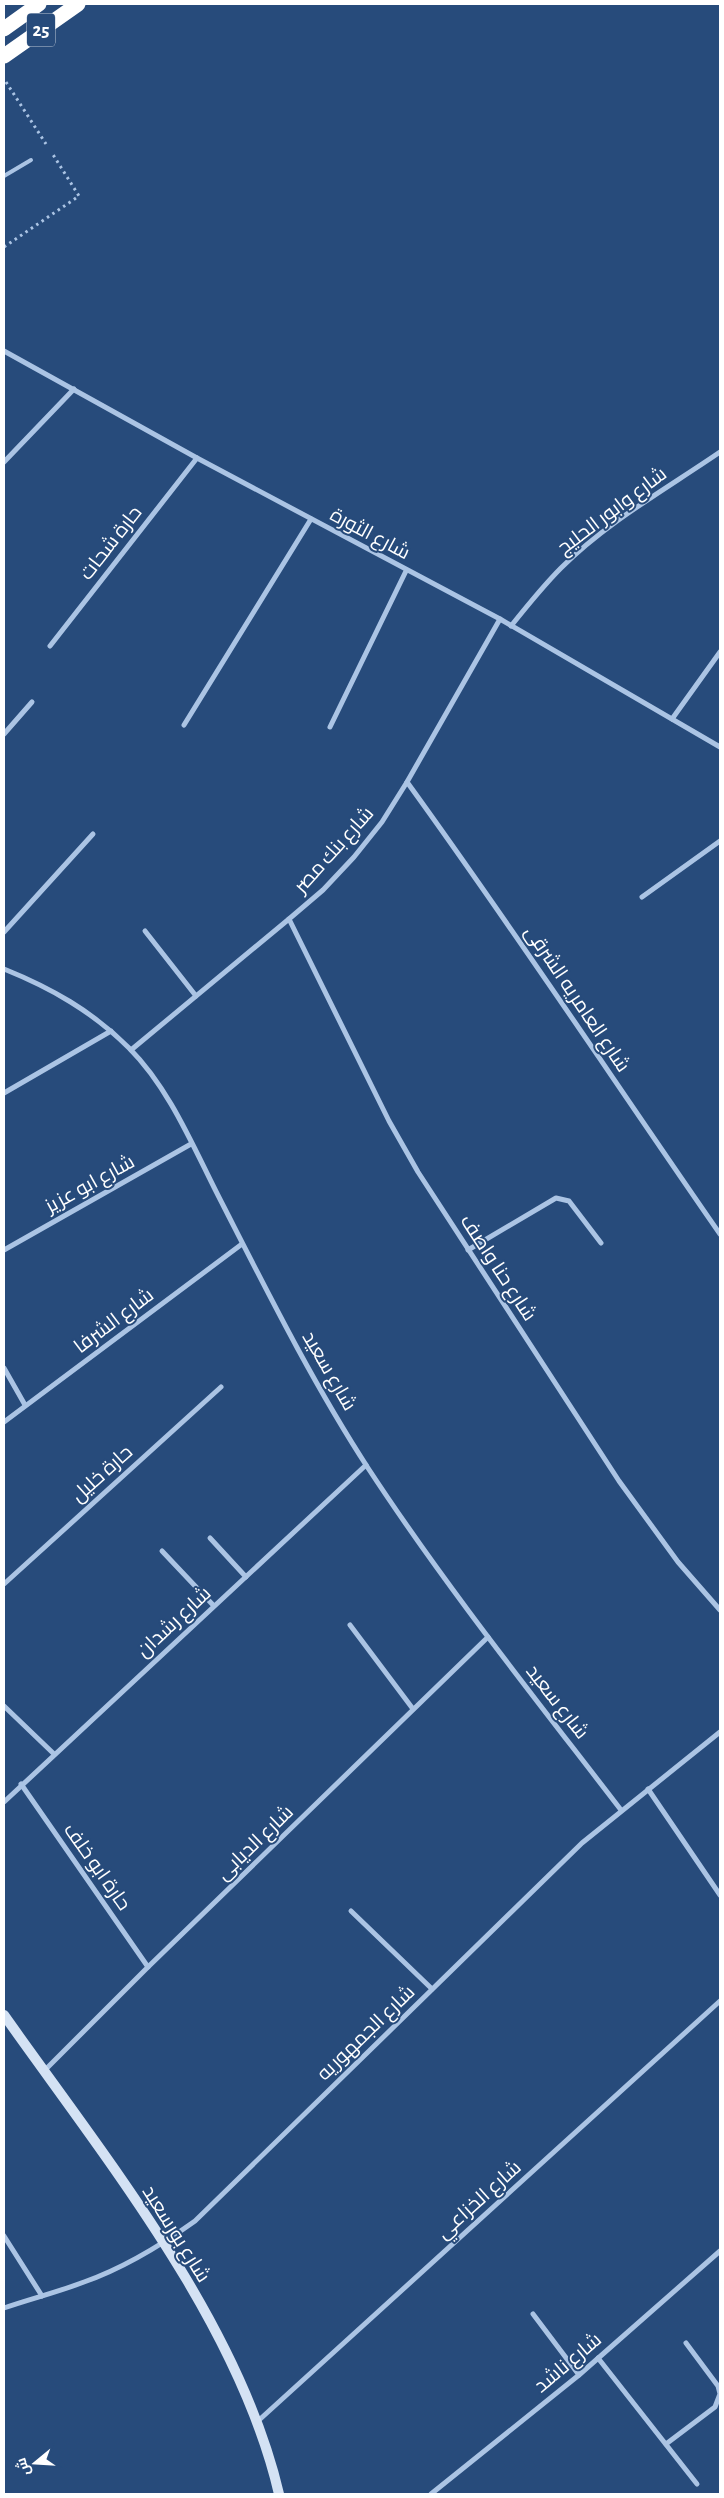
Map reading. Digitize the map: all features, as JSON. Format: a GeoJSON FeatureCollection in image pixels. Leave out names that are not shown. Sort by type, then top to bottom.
{"type":"FeatureCollection","features":[{"type":"Feature","properties":{"kind":"highway"},"geometry":{"type":"LineString","coordinates":[[4,28],[39,4]]}},
{"type":"Feature","properties":{"kind":"highway","name":"25"},"geometry":{"type":"LineString","coordinates":[[4,56],[78,4]]}},
{"type":"Feature","properties":{"kind":"main road","name":"شارع بورسعيد"},"geometry":{"type":"LineString","coordinates":[[4,2015],[165,2243],[216,2332],[258,2421],[279,2494]]}},
{"type":"Feature","properties":{"kind":"street","name":"شارع الثورة"},"geometry":{"type":"LineString","coordinates":[[4,351],[406,571],[500,619],[720,747]]}},
{"type":"Feature","properties":{"kind":"street"},"geometry":{"type":"LineString","coordinates":[[4,462],[74,389]]}},
{"type":"Feature","properties":{"kind":"street","name":"شارع وابور الحليج"},"geometry":{"type":"LineString","coordinates":[[511,626],[561,568],[590,543],[620,519],[720,452]]}},
{"type":"Feature","properties":{"kind":"street","name":"حارة شحات"},"geometry":{"type":"LineString","coordinates":[[50,646],[197,458]]}},
{"type":"Feature","properties":{"kind":"street"},"geometry":{"type":"LineString","coordinates":[[184,724],[311,519]]}},
{"type":"Feature","properties":{"kind":"street"},"geometry":{"type":"LineString","coordinates":[[330,727],[406,571]]}},
{"type":"Feature","properties":{"kind":"street","name":"شارع بنك مصر"},"geometry":{"type":"LineString","coordinates":[[131,1050],[323,890],[354,857],[382,822],[408,782],[500,619]]}},
{"type":"Feature","properties":{"kind":"street"},"geometry":{"type":"LineString","coordinates":[[672,719],[720,652]]}},
{"type":"Feature","properties":{"kind":"street"},"geometry":{"type":"LineString","coordinates":[[4,734],[32,702]]}},
{"type":"Feature","properties":{"kind":"street","name":"شارع العامريه الشرقى"},"geometry":{"type":"LineString","coordinates":[[408,782],[486,890],[564,1008],[720,1234]]}},
{"type":"Feature","properties":{"kind":"street"},"geometry":{"type":"LineString","coordinates":[[4,932],[94,834]]}},
{"type":"Feature","properties":{"kind":"street"},"geometry":{"type":"LineString","coordinates":[[642,897],[720,841]]}},
{"type":"Feature","properties":{"kind":"street","name":"شارع حنا واصف"},"geometry":{"type":"LineString","coordinates":[[289,919],[389,1121],[418,1172],[619,1481],[678,1562],[720,1610]]}},
{"type":"Feature","properties":{"kind":"street"},"geometry":{"type":"LineString","coordinates":[[144,931],[196,996]]}},
{"type":"Feature","properties":{"kind":"street","name":"شارع سعيد"},"geometry":{"type":"LineString","coordinates":[[4,969],[46,986],[80,1006],[131,1050],[166,1096],[289,1332],[366,1465],[446,1581],[621,1810]]}},
{"type":"Feature","properties":{"kind":"street"},"geometry":{"type":"LineString","coordinates":[[4,1093],[111,1032]]}},
{"type":"Feature","properties":{"kind":"street","name":"شارع ابو عزيز"},"geometry":{"type":"LineString","coordinates":[[4,1250],[191,1144]]}},
{"type":"Feature","properties":{"kind":"street"},"geometry":{"type":"LineString","coordinates":[[468,1250],[556,1198],[569,1201],[601,1243]]}},
{"type":"Feature","properties":{"kind":"street","name":"شارع الشرفا"},"geometry":{"type":"LineString","coordinates":[[4,1422],[242,1244]]}},
{"type":"Feature","properties":{"kind":"street"},"geometry":{"type":"LineString","coordinates":[[4,1368],[25,1406]]}},
{"type":"Feature","properties":{"kind":"street","name":"حارة خليل"},"geometry":{"type":"LineString","coordinates":[[4,1584],[221,1387]]}},
{"type":"Feature","properties":{"kind":"street","name":"شارع رشدان"},"geometry":{"type":"LineString","coordinates":[[4,1802],[21,1784],[366,1465]]}},
{"type":"Feature","properties":{"kind":"street"},"geometry":{"type":"LineString","coordinates":[[210,1538],[246,1577]]}},
{"type":"Feature","properties":{"kind":"street"},"geometry":{"type":"LineString","coordinates":[[162,1551],[214,1606]]}},
{"type":"Feature","properties":{"kind":"street"},"geometry":{"type":"LineString","coordinates":[[350,1625],[413,1709]]}},
{"type":"Feature","properties":{"kind":"street","name":"شارع الديابى"},"geometry":{"type":"LineString","coordinates":[[44,2072],[148,1966],[488,1637]]}},
{"type":"Feature","properties":{"kind":"street"},"geometry":{"type":"LineString","coordinates":[[4,1706],[54,1754]]}},
{"type":"Feature","properties":{"kind":"street","name":"شارع الجمهوريه"},"geometry":{"type":"LineString","coordinates":[[4,2308],[84,2282],[126,2264],[165,2243],[195,2222],[582,1843],[720,1732]]}},
{"type":"Feature","properties":{"kind":"street","name":"حارة ابو خلف"},"geometry":{"type":"LineString","coordinates":[[21,1784],[148,1966]]}},
{"type":"Feature","properties":{"kind":"street"},"geometry":{"type":"LineString","coordinates":[[648,1789],[720,1895]]}},
{"type":"Feature","properties":{"kind":"street"},"geometry":{"type":"LineString","coordinates":[[351,1911],[432,1989]]}},
{"type":"Feature","properties":{"kind":"street","name":"شارع الخزاعي"},"geometry":{"type":"LineString","coordinates":[[258,2421],[720,2001]]}},
{"type":"Feature","properties":{"kind":"street"},"geometry":{"type":"LineString","coordinates":[[4,2236],[42,2296]]}},
{"type":"Feature","properties":{"kind":"street","name":"شارع ناشد"},"geometry":{"type":"LineString","coordinates":[[431,2494],[579,2375],[720,2251]]}},
{"type":"Feature","properties":{"kind":"street"},"geometry":{"type":"LineString","coordinates":[[533,2314],[579,2375]]}},
{"type":"Feature","properties":{"kind":"street"},"geometry":{"type":"LineString","coordinates":[[666,2444],[715,2407],[720,2394],[718,2386],[686,2343]]}},
{"type":"Feature","properties":{"kind":"street"},"geometry":{"type":"LineString","coordinates":[[598,2358],[697,2484]]}},
{"type":"Feature","properties":{"kind":"lane"},"geometry":{"type":"LineString","coordinates":[[4,176],[31,160]]}},
{"type":"Feature","properties":{"kind":"path"},"geometry":{"type":"LineString","coordinates":[[4,78],[79,196],[4,246]]}}]}
